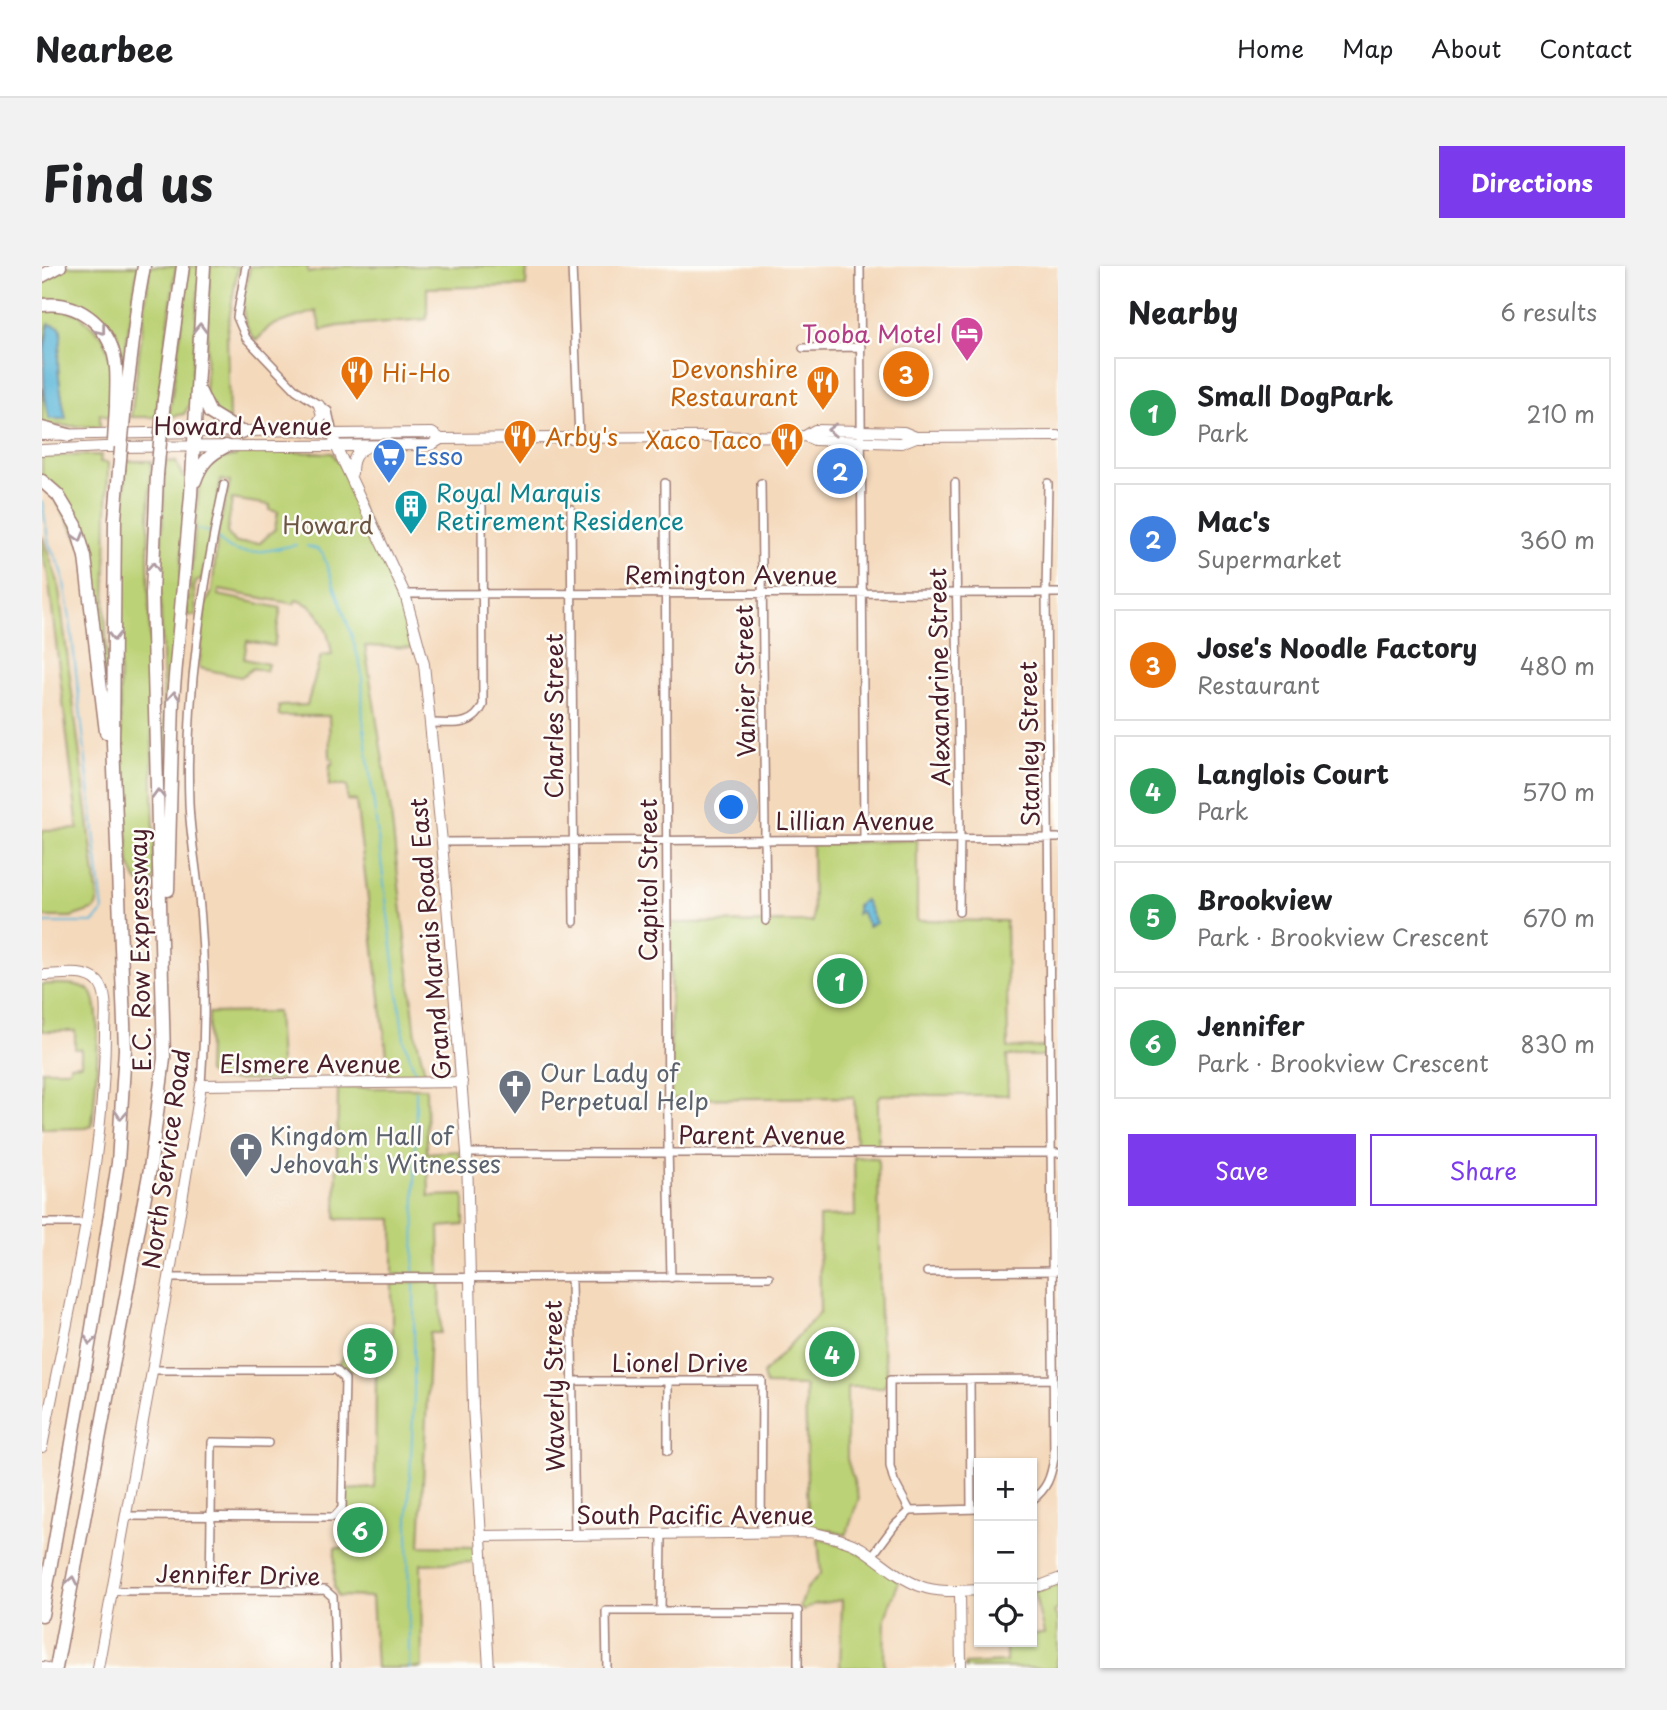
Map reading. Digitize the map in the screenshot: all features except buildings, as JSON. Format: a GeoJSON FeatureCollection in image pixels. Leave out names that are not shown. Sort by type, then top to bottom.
{"type":"FeatureCollection","features":[{"type":"Feature","properties":{"kind":"highway"},"geometry":{"type":"LineString","coordinates":[[42,276],[60,266]]}},
{"type":"Feature","properties":{"kind":"highway"},"geometry":{"type":"LineString","coordinates":[[121,406],[144,266]]}},
{"type":"Feature","properties":{"kind":"highway","name":"E.C. Row Expressway"},"geometry":{"type":"LineString","coordinates":[[56,1668],[150,1169],[164,1058],[152,594],[157,475],[164,400],[183,266]]}},
{"type":"Feature","properties":{"kind":"highway"},"geometry":{"type":"LineString","coordinates":[[164,1058],[173,699],[191,495],[204,266]]}},
{"type":"Feature","properties":{"kind":"highway"},"geometry":{"type":"LineString","coordinates":[[42,305],[74,308],[92,319],[107,336],[116,366],[121,406]]}},
{"type":"Feature","properties":{"kind":"highway"},"geometry":{"type":"LineString","coordinates":[[198,390],[210,413],[241,432]]}},
{"type":"Feature","properties":{"kind":"highway","name":"E.C. Row Expressway"},"geometry":{"type":"LineString","coordinates":[[42,1615],[118,1163],[125,1049],[113,743],[116,470],[121,406]]}},
{"type":"Feature","properties":{"kind":"highway"},"geometry":{"type":"LineString","coordinates":[[42,428],[69,435]]}},
{"type":"Feature","properties":{"kind":"highway"},"geometry":{"type":"LineString","coordinates":[[191,495],[199,468],[210,455],[226,446]]}},
{"type":"Feature","properties":{"kind":"highway"},"geometry":{"type":"LineString","coordinates":[[42,481],[58,495],[76,525],[85,557],[116,827]]}},
{"type":"Feature","properties":{"kind":"street","name":"Grand Marais Road East"},"geometry":{"type":"LineString","coordinates":[[246,266],[237,317],[246,338],[296,390],[328,411],[336,446],[405,594],[424,664],[442,842],[467,1153],[473,1407],[489,1668]]}},
{"type":"Feature","properties":{"kind":"street"},"geometry":{"type":"LineString","coordinates":[[572,266],[579,438]]}},
{"type":"Feature","properties":{"kind":"street"},"geometry":{"type":"LineString","coordinates":[[860,266],[864,839]]}},
{"type":"Feature","properties":{"kind":"street"},"geometry":{"type":"LineString","coordinates":[[803,348],[861,347]]}},
{"type":"Feature","properties":{"kind":"street"},"geometry":{"type":"LineString","coordinates":[[301,430],[317,424],[322,416],[319,405]]}},
{"type":"Feature","properties":{"kind":"street","name":"Howard Avenue"},"geometry":{"type":"LineString","coordinates":[[42,435],[301,430],[333,434],[432,433],[441,439]]}},
{"type":"Feature","properties":{"kind":"street","name":"Howard Avenue"},"geometry":{"type":"LineString","coordinates":[[805,436],[815,430],[861,430],[904,432],[916,437]]}},
{"type":"Feature","properties":{"kind":"street","name":"Howard Avenue"},"geometry":{"type":"LineString","coordinates":[[42,450],[431,445],[441,439],[805,436],[814,440],[901,443],[916,437],[1058,436]]}},
{"type":"Feature","properties":{"kind":"street"},"geometry":{"type":"LineString","coordinates":[[352,477],[352,463],[357,452],[370,446]]}},
{"type":"Feature","properties":{"kind":"street","name":"Stanley Street"},"geometry":{"type":"LineString","coordinates":[[1037,1496],[1051,1476],[1054,1458],[1052,1379],[1055,1051],[1048,838],[1048,482]]}},
{"type":"Feature","properties":{"kind":"street","name":"Capitol Street"},"geometry":{"type":"LineString","coordinates":[[664,483],[671,1278]]}},
{"type":"Feature","properties":{"kind":"street","name":"Vanier Street"},"geometry":{"type":"LineString","coordinates":[[761,483],[766,922]]}},
{"type":"Feature","properties":{"kind":"street","name":"Alexandrine Street"},"geometry":{"type":"LineString","coordinates":[[955,483],[959,912]]}},
{"type":"Feature","properties":{"kind":"street","name":"North Service Road"},"geometry":{"type":"LineString","coordinates":[[98,1668],[153,1370],[201,1084],[205,995],[189,801],[189,730],[204,579],[224,485]]}},
{"type":"Feature","properties":{"kind":"street"},"geometry":{"type":"LineString","coordinates":[[430,723],[471,720],[478,716],[483,705],[482,507]]}},
{"type":"Feature","properties":{"kind":"street","name":"Charles Street"},"geometry":{"type":"LineString","coordinates":[[571,509],[574,922]]}},
{"type":"Feature","properties":{"kind":"street","name":"Remington Avenue"},"geometry":{"type":"LineString","coordinates":[[405,594],[1058,593]]}},
{"type":"Feature","properties":{"kind":"street","name":"Lillian Avenue"},"geometry":{"type":"LineString","coordinates":[[442,842],[1058,838]]}},
{"type":"Feature","properties":{"kind":"street"},"geometry":{"type":"LineString","coordinates":[[42,975],[86,975],[98,982],[102,989],[105,1010],[99,1133],[85,1223],[47,1396],[42,1447]]}},
{"type":"Feature","properties":{"kind":"street","name":"Elsmere Avenue"},"geometry":{"type":"LineString","coordinates":[[201,1084],[462,1082]]}},
{"type":"Feature","properties":{"kind":"street","name":"Parent Avenue"},"geometry":{"type":"LineString","coordinates":[[467,1153],[1055,1153]]}},
{"type":"Feature","properties":{"kind":"street"},"geometry":{"type":"LineString","coordinates":[[42,1223],[85,1223]]}},
{"type":"Feature","properties":{"kind":"street"},"geometry":{"type":"LineString","coordinates":[[927,1272],[1055,1271]]}},
{"type":"Feature","properties":{"kind":"street"},"geometry":{"type":"LineString","coordinates":[[169,1278],[769,1278]]}},
{"type":"Feature","properties":{"kind":"street","name":"Waverly Street"},"geometry":{"type":"LineString","coordinates":[[571,1278],[575,1535]]}},
{"type":"Feature","properties":{"kind":"street"},"geometry":{"type":"LineString","coordinates":[[126,1516],[334,1517],[342,1508],[345,1379],[336,1370],[153,1370]]}},
{"type":"Feature","properties":{"kind":"street"},"geometry":{"type":"LineString","coordinates":[[910,1511],[894,1481],[890,1466],[890,1380],[1052,1379]]}},
{"type":"Feature","properties":{"kind":"street"},"geometry":{"type":"LineString","coordinates":[[970,1380],[974,1483]]}},
{"type":"Feature","properties":{"kind":"street","name":"Lionel Drive"},"geometry":{"type":"LineString","coordinates":[[572,1381],[762,1381],[761,1533]]}},
{"type":"Feature","properties":{"kind":"street"},"geometry":{"type":"LineString","coordinates":[[668,1381],[668,1451]]}},
{"type":"Feature","properties":{"kind":"street"},"geometry":{"type":"LineString","coordinates":[[210,1590],[212,1442],[268,1443]]}},
{"type":"Feature","properties":{"kind":"street"},"geometry":{"type":"LineString","coordinates":[[872,1556],[895,1525],[910,1511],[974,1509]]}},
{"type":"Feature","properties":{"kind":"street","name":"South Pacific Avenue"},"geometry":{"type":"LineString","coordinates":[[481,1536],[810,1532],[840,1538],[872,1556],[896,1574],[923,1587],[974,1590]]}},
{"type":"Feature","properties":{"kind":"street"},"geometry":{"type":"LineString","coordinates":[[661,1611],[662,1534]]}},
{"type":"Feature","properties":{"kind":"street"},"geometry":{"type":"LineString","coordinates":[[1037,1586],[1058,1578]]}},
{"type":"Feature","properties":{"kind":"street","name":"Jennifer Drive"},"geometry":{"type":"LineString","coordinates":[[112,1591],[325,1590],[333,1597],[336,1668]]}},
{"type":"Feature","properties":{"kind":"street"},"geometry":{"type":"LineString","coordinates":[[960,1591],[961,1668]]}},
{"type":"Feature","properties":{"kind":"street"},"geometry":{"type":"LineString","coordinates":[[607,1668],[606,1611],[798,1611],[798,1668]]}},
{"type":"Feature","properties":{"kind":"green space"},"geometry":{"type":"Polygon","coordinates":[[[69,266],[138,266],[124,358],[111,333],[94,313],[71,301],[42,300],[42,283],[69,266]]]}},
{"type":"Feature","properties":{"kind":"green space"},"geometry":{"type":"Polygon","coordinates":[[[150,266],[176,266],[156,417],[131,417],[150,266]]]}},
{"type":"Feature","properties":{"kind":"green space"},"geometry":{"type":"Polygon","coordinates":[[[189,266],[200,266],[190,404],[184,414],[169,417],[189,266]]]}},
{"type":"Feature","properties":{"kind":"green space"},"geometry":{"type":"Polygon","coordinates":[[[210,266],[238,266],[227,332],[229,421],[218,415],[205,394],[210,266]]]}},
{"type":"Feature","properties":{"kind":"green space"},"geometry":{"type":"Polygon","coordinates":[[[250,266],[308,266],[308,273],[343,266],[527,266],[526,286],[427,288],[427,319],[339,326],[321,330],[316,311],[270,326],[256,341],[246,323],[243,305],[250,266]]]}},
{"type":"Feature","properties":{"kind":"green space"},"geometry":{"type":"Polygon","coordinates":[[[53,308],[79,314],[103,337],[112,365],[110,418],[100,414],[100,427],[42,425],[42,387],[49,419],[66,419],[58,368],[60,327],[48,325],[42,350],[42,309],[53,308]]]}},
{"type":"Feature","properties":{"kind":"green space","name":"Howard"},"geometry":{"type":"Polygon","coordinates":[[[238,451],[332,453],[340,464],[383,554],[410,624],[417,648],[365,646],[390,805],[416,1036],[427,1080],[390,1080],[356,801],[347,800],[347,786],[329,786],[330,764],[333,764],[333,759],[330,759],[329,716],[279,716],[279,706],[307,705],[321,656],[332,655],[322,621],[312,608],[296,600],[294,604],[219,590],[218,595],[281,608],[274,646],[247,641],[244,659],[268,664],[266,671],[253,668],[241,677],[199,668],[205,605],[212,592],[218,532],[230,482],[221,480],[201,581],[197,580],[194,588],[196,616],[187,615],[200,475],[207,461],[213,464],[217,460],[236,456],[238,451]],[[232,499],[227,533],[236,543],[260,543],[275,529],[278,512],[270,510],[270,505],[232,499]]]}},
{"type":"Feature","properties":{"kind":"green space"},"geometry":{"type":"Polygon","coordinates":[[[101,455],[100,462],[108,463],[105,614],[111,730],[88,556],[42,476],[42,456],[101,455]]]}},
{"type":"Feature","properties":{"kind":"green space"},"geometry":{"type":"Polygon","coordinates":[[[126,461],[151,461],[148,555],[155,878],[151,884],[143,886],[136,880],[129,864],[120,712],[119,636],[126,461]]]}},
{"type":"Feature","properties":{"kind":"green space"},"geometry":{"type":"Polygon","coordinates":[[[165,461],[176,462],[183,477],[187,478],[166,792],[160,583],[165,461]]]}},
{"type":"Feature","properties":{"kind":"green space"},"geometry":{"type":"Polygon","coordinates":[[[42,536],[58,582],[98,900],[95,909],[71,917],[42,917],[42,830],[78,829],[48,575],[42,554],[42,536]]]}},
{"type":"Feature","properties":{"kind":"green space"},"geometry":{"type":"Polygon","coordinates":[[[917,840],[917,920],[1006,921],[1008,1048],[1047,1047],[1048,1056],[1007,1056],[1008,1095],[881,1095],[878,1100],[878,1151],[856,1149],[854,1097],[671,1099],[670,923],[813,922],[812,844],[917,840]]]}},
{"type":"Feature","properties":{"kind":"green space"},"geometry":{"type":"Polygon","coordinates":[[[42,984],[80,986],[90,991],[94,1000],[98,1034],[96,1077],[92,1126],[86,1128],[42,1129],[42,1070],[67,1070],[70,1065],[81,1064],[81,1049],[75,1049],[75,1031],[42,1031],[42,984]]]}},
{"type":"Feature","properties":{"kind":"green space"},"geometry":{"type":"Polygon","coordinates":[[[277,1012],[281,1081],[217,1080],[207,1072],[209,1013],[277,1012]]]}},
{"type":"Feature","properties":{"kind":"green space"},"geometry":{"type":"Polygon","coordinates":[[[338,1088],[426,1088],[427,1153],[459,1151],[459,1161],[428,1163],[429,1196],[464,1195],[464,1225],[439,1227],[440,1274],[393,1275],[393,1219],[336,1219],[338,1088]]]}},
{"type":"Feature","properties":{"kind":"green space"},"geometry":{"type":"Polygon","coordinates":[[[854,1157],[878,1158],[880,1334],[888,1377],[884,1387],[847,1387],[847,1459],[859,1498],[846,1535],[808,1527],[805,1386],[766,1385],[763,1374],[820,1312],[819,1217],[855,1216],[854,1157]]]}},
{"type":"Feature","properties":{"kind":"green space"},"geometry":{"type":"Polygon","coordinates":[[[440,1281],[441,1333],[430,1333],[420,1546],[477,1547],[477,1562],[421,1564],[422,1668],[376,1668],[372,1597],[338,1596],[334,1587],[335,1548],[346,1548],[346,1490],[375,1488],[376,1369],[345,1371],[337,1365],[359,1337],[392,1337],[392,1283],[440,1281]]]}},
{"type":"Feature","properties":{"kind":"green space"},"geometry":{"type":"Polygon","coordinates":[[[818,1538],[852,1548],[899,1581],[885,1618],[884,1668],[840,1668],[842,1600],[815,1604],[803,1611],[800,1607],[807,1588],[821,1573],[818,1538]]]}},
{"type":"Feature","properties":{"kind":"green space"},"geometry":{"type":"Polygon","coordinates":[[[1058,1584],[1058,1609],[1054,1612],[1058,1619],[1058,1668],[965,1668],[965,1664],[1006,1662],[1006,1647],[1037,1647],[1037,1634],[1044,1634],[1037,1604],[1037,1590],[1058,1584]]]}},
{"type":"Feature","properties":{"kind":"water"},"geometry":{"type":"Polygon","coordinates":[[[49,324],[60,327],[61,331],[58,368],[66,419],[49,419],[47,408],[44,359],[49,324]]]}},
{"type":"Feature","properties":{"kind":"water"},"geometry":{"type":"Polygon","coordinates":[[[865,900],[876,923],[868,926],[861,911],[857,914],[857,905],[865,900]]]}},
{"type":"Feature","properties":{"kind":"waterway"},"geometry":{"type":"LineString","coordinates":[[42,502],[49,544],[62,571],[70,619],[103,912],[93,923],[42,923]]}},
{"type":"Feature","properties":{"kind":"waterway"},"geometry":{"type":"LineString","coordinates":[[198,529],[209,532]]}},
{"type":"Feature","properties":{"kind":"waterway"},"geometry":{"type":"LineString","coordinates":[[218,538],[225,546],[244,552],[296,545]]}},
{"type":"Feature","properties":{"kind":"waterway"},"geometry":{"type":"LineString","coordinates":[[307,546],[319,550],[323,555],[361,670],[363,720],[404,1041],[416,1074]]}},
{"type":"Feature","properties":{"kind":"waterway"},"geometry":{"type":"LineString","coordinates":[[414,1271],[416,1091]]}},
{"type":"Feature","properties":{"kind":"waterway"},"geometry":{"type":"LineString","coordinates":[[409,1668],[408,1518],[414,1394],[414,1284]]}},
{"type":"Feature","properties":{"kind":"place","name":"Tooba Motel"},"geometry":{"type":"Point","coordinates":[967,363]}},
{"type":"Feature","properties":{"kind":"place","name":"Jose's Noodle Factory"},"geometry":{"type":"Point","coordinates":[906,374]}},
{"type":"Feature","properties":{"kind":"place","name":"Hi-Ho"},"geometry":{"type":"Point","coordinates":[357,402]}},
{"type":"Feature","properties":{"kind":"place","name":"Devonshire Restaurant"},"geometry":{"type":"Point","coordinates":[823,412]}},
{"type":"Feature","properties":{"kind":"place","name":"Arby's"},"geometry":{"type":"Point","coordinates":[520,466]}},
{"type":"Feature","properties":{"kind":"place","name":"Xaco Taco"},"geometry":{"type":"Point","coordinates":[787,469]}},
{"type":"Feature","properties":{"kind":"place","name":"Mac's"},"geometry":{"type":"Point","coordinates":[840,471]}},
{"type":"Feature","properties":{"kind":"place","name":"Esso"},"geometry":{"type":"Point","coordinates":[389,485]}},
{"type":"Feature","properties":{"kind":"place","name":"Royal Marquis Retirement Residence"},"geometry":{"type":"Point","coordinates":[411,536]}},
{"type":"Feature","properties":{"kind":"place","name":"Small DogPark"},"geometry":{"type":"Point","coordinates":[840,981]}},
{"type":"Feature","properties":{"kind":"place","name":"Our Lady of Perpetual Help"},"geometry":{"type":"Point","coordinates":[515,1116]}},
{"type":"Feature","properties":{"kind":"place","name":"Kingdom Hall of Jehovah's Witnesses"},"geometry":{"type":"Point","coordinates":[246,1179]}},
{"type":"Feature","properties":{"kind":"place","name":"Brookview"},"geometry":{"type":"Point","coordinates":[370,1351]}},
{"type":"Feature","properties":{"kind":"place","name":"Langlois Court"},"geometry":{"type":"Point","coordinates":[832,1354]}},
{"type":"Feature","properties":{"kind":"place","name":"Jennifer"},"geometry":{"type":"Point","coordinates":[360,1530]}}]}
